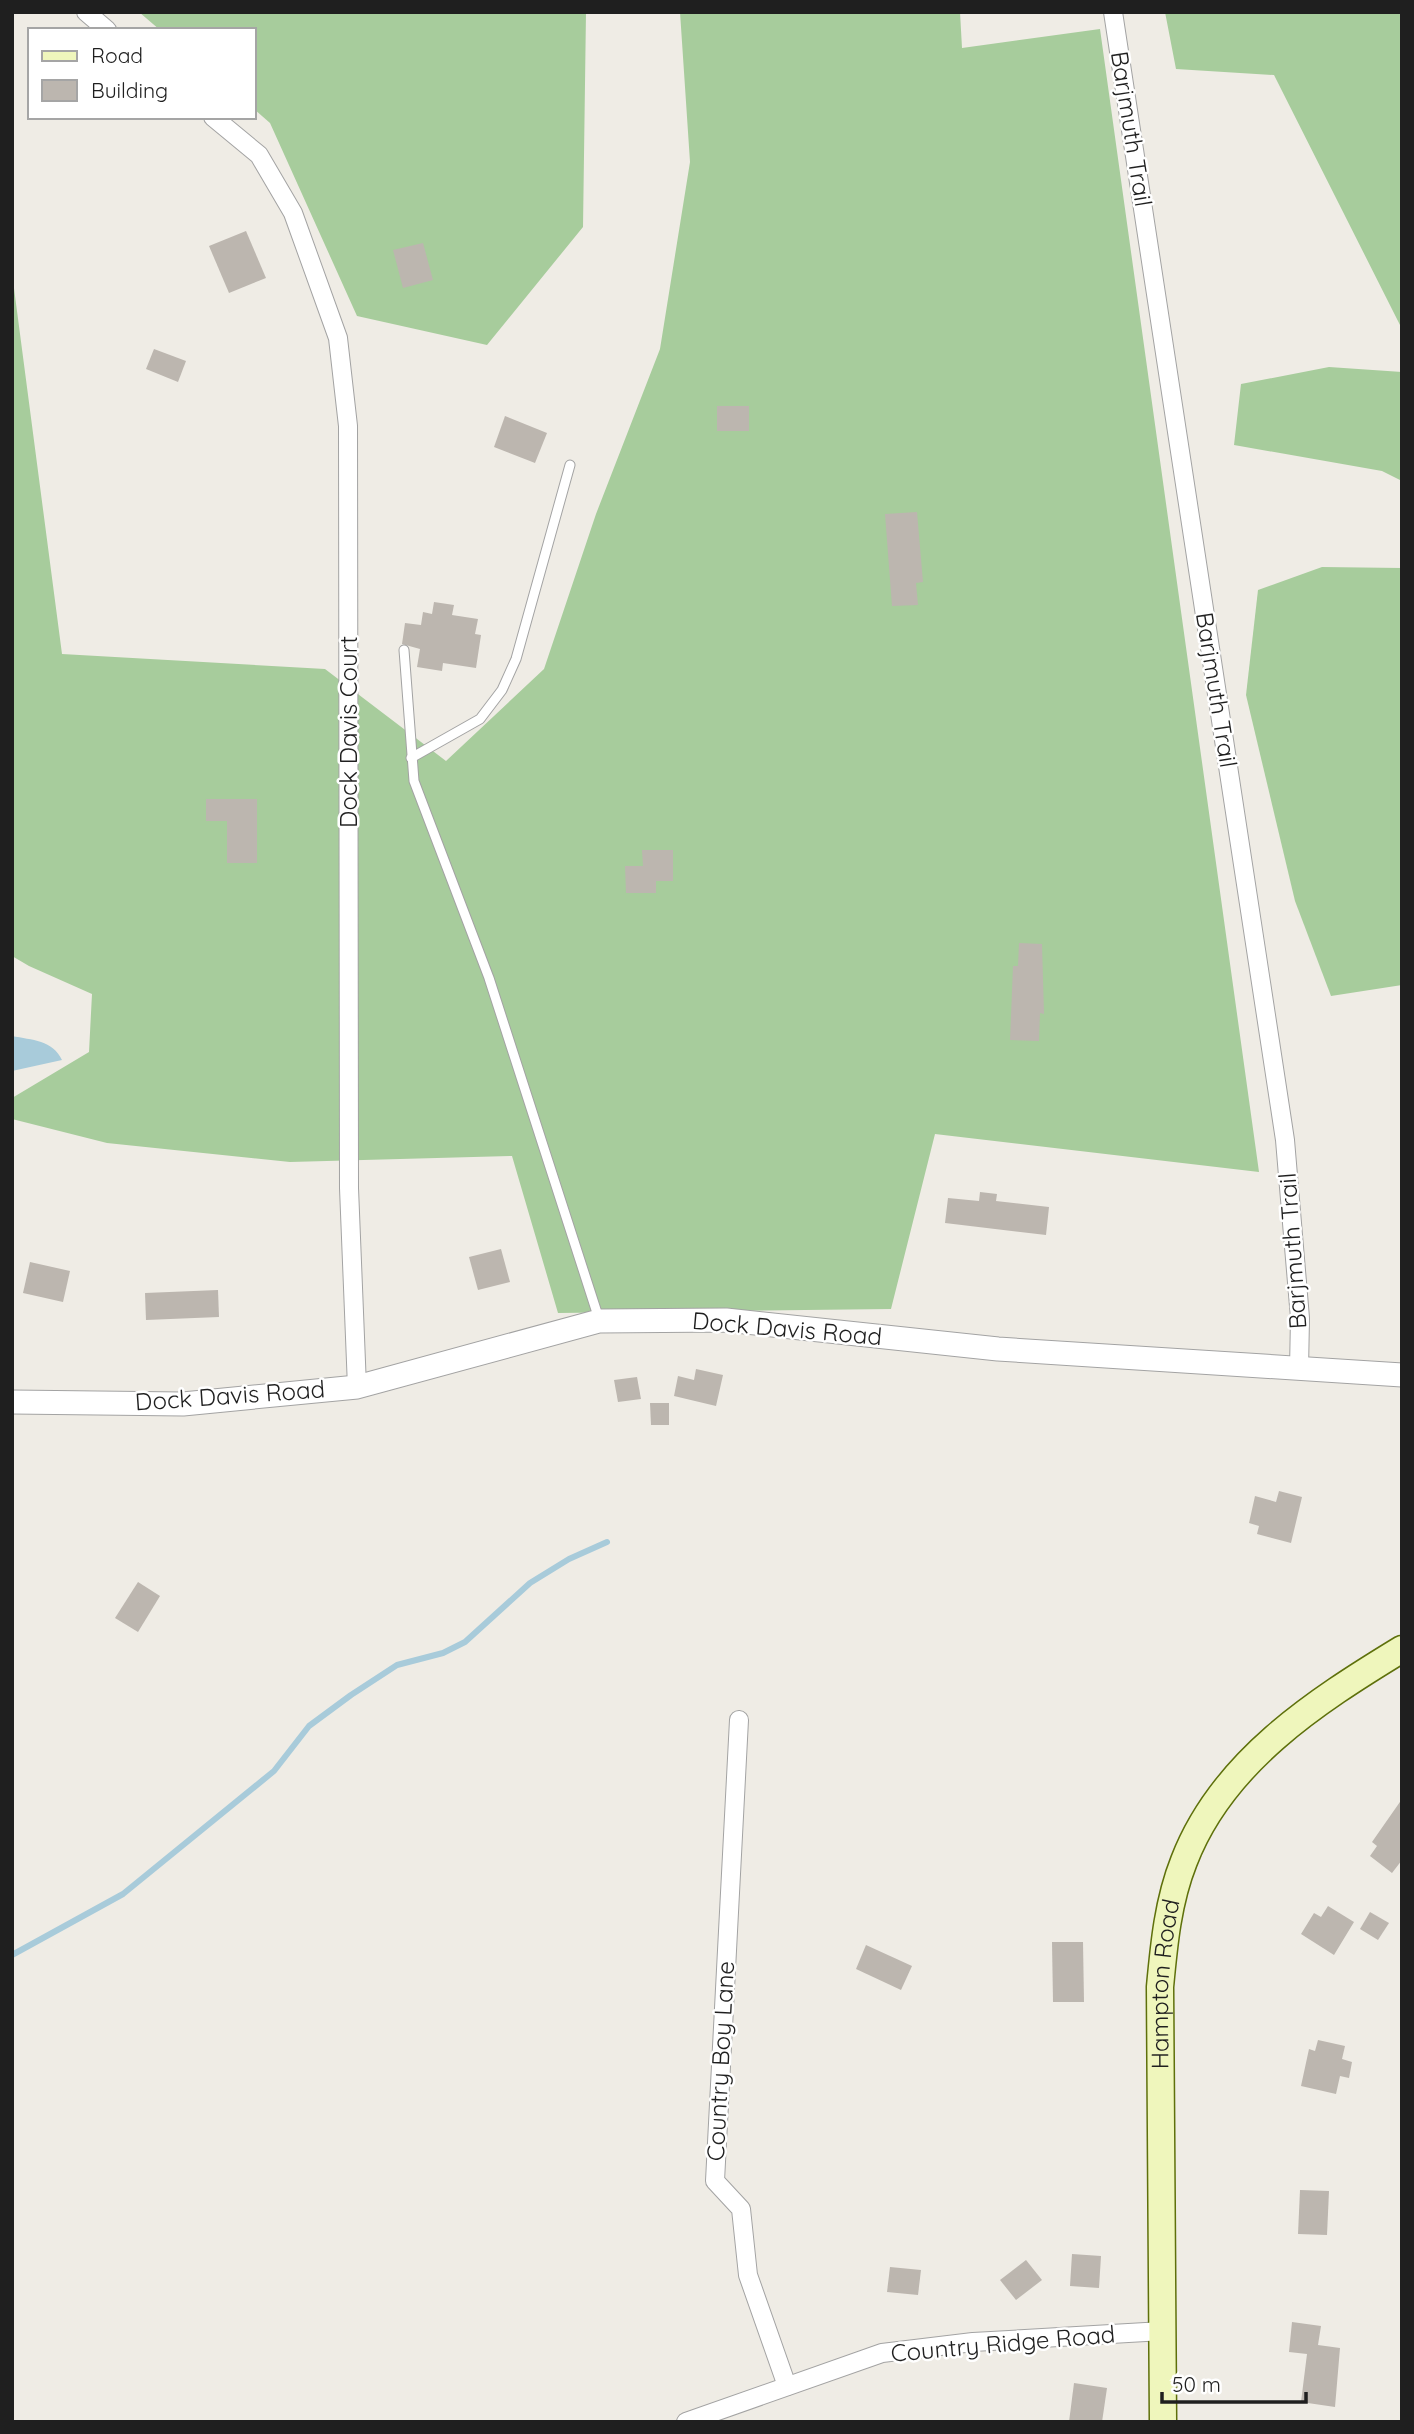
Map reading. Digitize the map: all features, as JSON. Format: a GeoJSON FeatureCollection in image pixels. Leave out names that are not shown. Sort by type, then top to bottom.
{"type":"FeatureCollection","features":[{"type":"Feature","properties":{"kind":"main road","name":"Hampton Road"},"geometry":{"type":"LineString","coordinates":[[1163,2422],[1160,1987],[1167,1919],[1184,1860],[1211,1809],[1240,1770],[1277,1735],[1330,1693],[1402,1649]]}},
{"type":"Feature","properties":{"kind":"street"},"geometry":{"type":"LineString","coordinates":[[86,12],[105,28]]}},
{"type":"Feature","properties":{"kind":"street","name":"Barjmuth Trail"},"geometry":{"type":"LineString","coordinates":[[1113,12],[1285,1140],[1300,1318],[1299,1370]]}},
{"type":"Feature","properties":{"kind":"street","name":"Dock Davis Court"},"geometry":{"type":"LineString","coordinates":[[215,119],[259,155],[293,213],[338,338],[348,426],[349,1188],[357,1387]]}},
{"type":"Feature","properties":{"kind":"street","name":"Dock Davis Road"},"geometry":{"type":"LineString","coordinates":[[12,1402],[183,1404],[357,1387],[599,1321],[726,1320],[998,1349],[1402,1376]]}},
{"type":"Feature","properties":{"kind":"street","name":"Country Boy Lane"},"geometry":{"type":"LineString","coordinates":[[739,1720],[715,2180],[741,2209],[748,2275],[787,2386]]}},
{"type":"Feature","properties":{"kind":"street","name":"Country Ridge Road"},"geometry":{"type":"LineString","coordinates":[[686,2422],[882,2353],[973,2342],[1163,2331]]}},
{"type":"Feature","properties":{"kind":"lane"},"geometry":{"type":"LineString","coordinates":[[411,758],[480,719],[502,690],[516,659],[570,465]]}},
{"type":"Feature","properties":{"kind":"lane"},"geometry":{"type":"LineString","coordinates":[[404,650],[414,781],[489,978],[599,1321]]}},
{"type":"Feature","properties":{"kind":"green space"},"geometry":{"type":"Polygon","coordinates":[[[139,12],[586,12],[583,227],[487,345],[357,316],[270,123],[256,111],[256,28],[158,28],[139,12]]]}},
{"type":"Feature","properties":{"kind":"green space"},"geometry":{"type":"Polygon","coordinates":[[[680,12],[960,12],[962,48],[1100,29],[1259,1172],[935,1134],[891,1309],[558,1313],[512,1156],[290,1162],[107,1143],[12,1119],[12,1098],[89,1052],[92,994],[12,956],[12,273],[62,654],[325,669],[446,761],[544,669],[596,514],[660,349],[690,162],[680,12]]]}},
{"type":"Feature","properties":{"kind":"green space"},"geometry":{"type":"Polygon","coordinates":[[[1165,12],[1402,12],[1402,329],[1274,75],[1176,69],[1165,12]]]}},
{"type":"Feature","properties":{"kind":"green space"},"geometry":{"type":"Polygon","coordinates":[[[1329,367],[1402,372],[1402,481],[1382,471],[1234,445],[1241,384],[1329,367]]]}},
{"type":"Feature","properties":{"kind":"green space"},"geometry":{"type":"Polygon","coordinates":[[[1322,567],[1402,568],[1402,985],[1331,996],[1295,901],[1246,695],[1258,590],[1322,567]]]}},
{"type":"Feature","properties":{"kind":"water"},"geometry":{"type":"Polygon","coordinates":[[[12,1036],[47,1045],[58,1053],[62,1060],[12,1071],[12,1036]]]}},
{"type":"Feature","properties":{"kind":"building"},"geometry":{"type":"Polygon","coordinates":[[[246,231],[266,278],[229,293],[209,246],[246,231]]]}},
{"type":"Feature","properties":{"kind":"building"},"geometry":{"type":"Polygon","coordinates":[[[423,243],[433,280],[403,288],[393,250],[423,243]]]}},
{"type":"Feature","properties":{"kind":"building"},"geometry":{"type":"Polygon","coordinates":[[[154,349],[186,361],[178,382],[146,369],[154,349]]]}},
{"type":"Feature","properties":{"kind":"building"},"geometry":{"type":"Polygon","coordinates":[[[717,406],[749,406],[749,431],[717,431],[717,406]]]}},
{"type":"Feature","properties":{"kind":"building"},"geometry":{"type":"Polygon","coordinates":[[[505,416],[547,433],[535,463],[494,447],[505,416]]]}},
{"type":"Feature","properties":{"kind":"building"},"geometry":{"type":"Polygon","coordinates":[[[917,512],[923,582],[916,583],[918,605],[892,606],[885,514],[917,512]]]}},
{"type":"Feature","properties":{"kind":"building"},"geometry":{"type":"Polygon","coordinates":[[[434,602],[454,605],[452,615],[478,619],[475,634],[481,635],[476,668],[443,663],[442,671],[417,667],[420,649],[402,644],[405,623],[421,625],[423,612],[432,614],[434,602]]]}},
{"type":"Feature","properties":{"kind":"building"},"geometry":{"type":"Polygon","coordinates":[[[206,799],[257,799],[257,863],[227,863],[227,821],[206,821],[206,799]]]}},
{"type":"Feature","properties":{"kind":"building"},"geometry":{"type":"Polygon","coordinates":[[[642,850],[673,850],[673,881],[656,881],[656,893],[626,893],[625,866],[643,866],[642,850]]]}},
{"type":"Feature","properties":{"kind":"building"},"geometry":{"type":"Polygon","coordinates":[[[1019,943],[1042,944],[1044,1014],[1040,1013],[1039,1041],[1010,1040],[1013,966],[1018,966],[1019,943]]]}},
{"type":"Feature","properties":{"kind":"building"},"geometry":{"type":"Polygon","coordinates":[[[980,1192],[997,1194],[996,1201],[1049,1207],[1046,1235],[945,1223],[948,1198],[979,1201],[980,1192]]]}},
{"type":"Feature","properties":{"kind":"building"},"geometry":{"type":"Polygon","coordinates":[[[501,1249],[510,1282],[478,1290],[469,1257],[501,1249]]]}},
{"type":"Feature","properties":{"kind":"building"},"geometry":{"type":"Polygon","coordinates":[[[30,1262],[70,1271],[63,1302],[23,1293],[30,1262]]]}},
{"type":"Feature","properties":{"kind":"building"},"geometry":{"type":"Polygon","coordinates":[[[218,1290],[219,1317],[146,1320],[145,1293],[218,1290]]]}},
{"type":"Feature","properties":{"kind":"building"},"geometry":{"type":"Polygon","coordinates":[[[696,1369],[723,1375],[716,1406],[674,1396],[678,1376],[694,1380],[696,1369]]]}},
{"type":"Feature","properties":{"kind":"building"},"geometry":{"type":"Polygon","coordinates":[[[637,1377],[641,1399],[618,1402],[614,1380],[637,1377]]]}},
{"type":"Feature","properties":{"kind":"building"},"geometry":{"type":"Polygon","coordinates":[[[650,1403],[669,1403],[669,1425],[651,1425],[650,1403]]]}},
{"type":"Feature","properties":{"kind":"building"},"geometry":{"type":"Polygon","coordinates":[[[1279,1491],[1302,1497],[1291,1543],[1257,1534],[1259,1526],[1249,1523],[1255,1496],[1276,1502],[1279,1491]]]}},
{"type":"Feature","properties":{"kind":"building"},"geometry":{"type":"Polygon","coordinates":[[[138,1582],[160,1596],[138,1632],[115,1618],[138,1582]]]}},
{"type":"Feature","properties":{"kind":"building"},"geometry":{"type":"Polygon","coordinates":[[[1402,1799],[1402,1860],[1392,1873],[1370,1856],[1377,1846],[1372,1842],[1402,1799]]]}},
{"type":"Feature","properties":{"kind":"building"},"geometry":{"type":"Polygon","coordinates":[[[1328,1906],[1354,1922],[1334,1955],[1301,1934],[1314,1913],[1321,1917],[1328,1906]]]}},
{"type":"Feature","properties":{"kind":"building"},"geometry":{"type":"Polygon","coordinates":[[[1370,1912],[1389,1923],[1378,1940],[1360,1929],[1370,1912]]]}},
{"type":"Feature","properties":{"kind":"building"},"geometry":{"type":"Polygon","coordinates":[[[1052,1942],[1083,1942],[1084,2002],[1053,2002],[1052,1942]]]}},
{"type":"Feature","properties":{"kind":"building"},"geometry":{"type":"Polygon","coordinates":[[[866,1945],[912,1966],[901,1990],[856,1969],[866,1945]]]}},
{"type":"Feature","properties":{"kind":"building"},"geometry":{"type":"Polygon","coordinates":[[[1318,2040],[1345,2046],[1342,2059],[1352,2062],[1349,2078],[1340,2076],[1336,2094],[1301,2086],[1309,2049],[1315,2051],[1318,2040]]]}},
{"type":"Feature","properties":{"kind":"building"},"geometry":{"type":"Polygon","coordinates":[[[1300,2190],[1329,2191],[1327,2235],[1298,2234],[1300,2190]]]}},
{"type":"Feature","properties":{"kind":"building"},"geometry":{"type":"Polygon","coordinates":[[[1072,2254],[1101,2256],[1099,2288],[1070,2286],[1072,2254]]]}},
{"type":"Feature","properties":{"kind":"building"},"geometry":{"type":"Polygon","coordinates":[[[1026,2260],[1042,2280],[1016,2300],[1000,2280],[1026,2260]]]}},
{"type":"Feature","properties":{"kind":"building"},"geometry":{"type":"Polygon","coordinates":[[[890,2267],[921,2270],[918,2295],[887,2292],[890,2267]]]}},
{"type":"Feature","properties":{"kind":"building"},"geometry":{"type":"Polygon","coordinates":[[[1292,2322],[1321,2326],[1318,2345],[1340,2348],[1335,2407],[1301,2402],[1307,2354],[1289,2352],[1292,2322]]]}},
{"type":"Feature","properties":{"kind":"building"},"geometry":{"type":"Polygon","coordinates":[[[1074,2383],[1107,2388],[1102,2422],[1069,2422],[1074,2383]]]}},
{"type":"Feature","properties":{"kind":"waterway"},"geometry":{"type":"LineString","coordinates":[[12,1955],[123,1894],[274,1771],[309,1726],[351,1695],[397,1665],[443,1653],[465,1642],[530,1583],[569,1559],[607,1542]]}}]}
